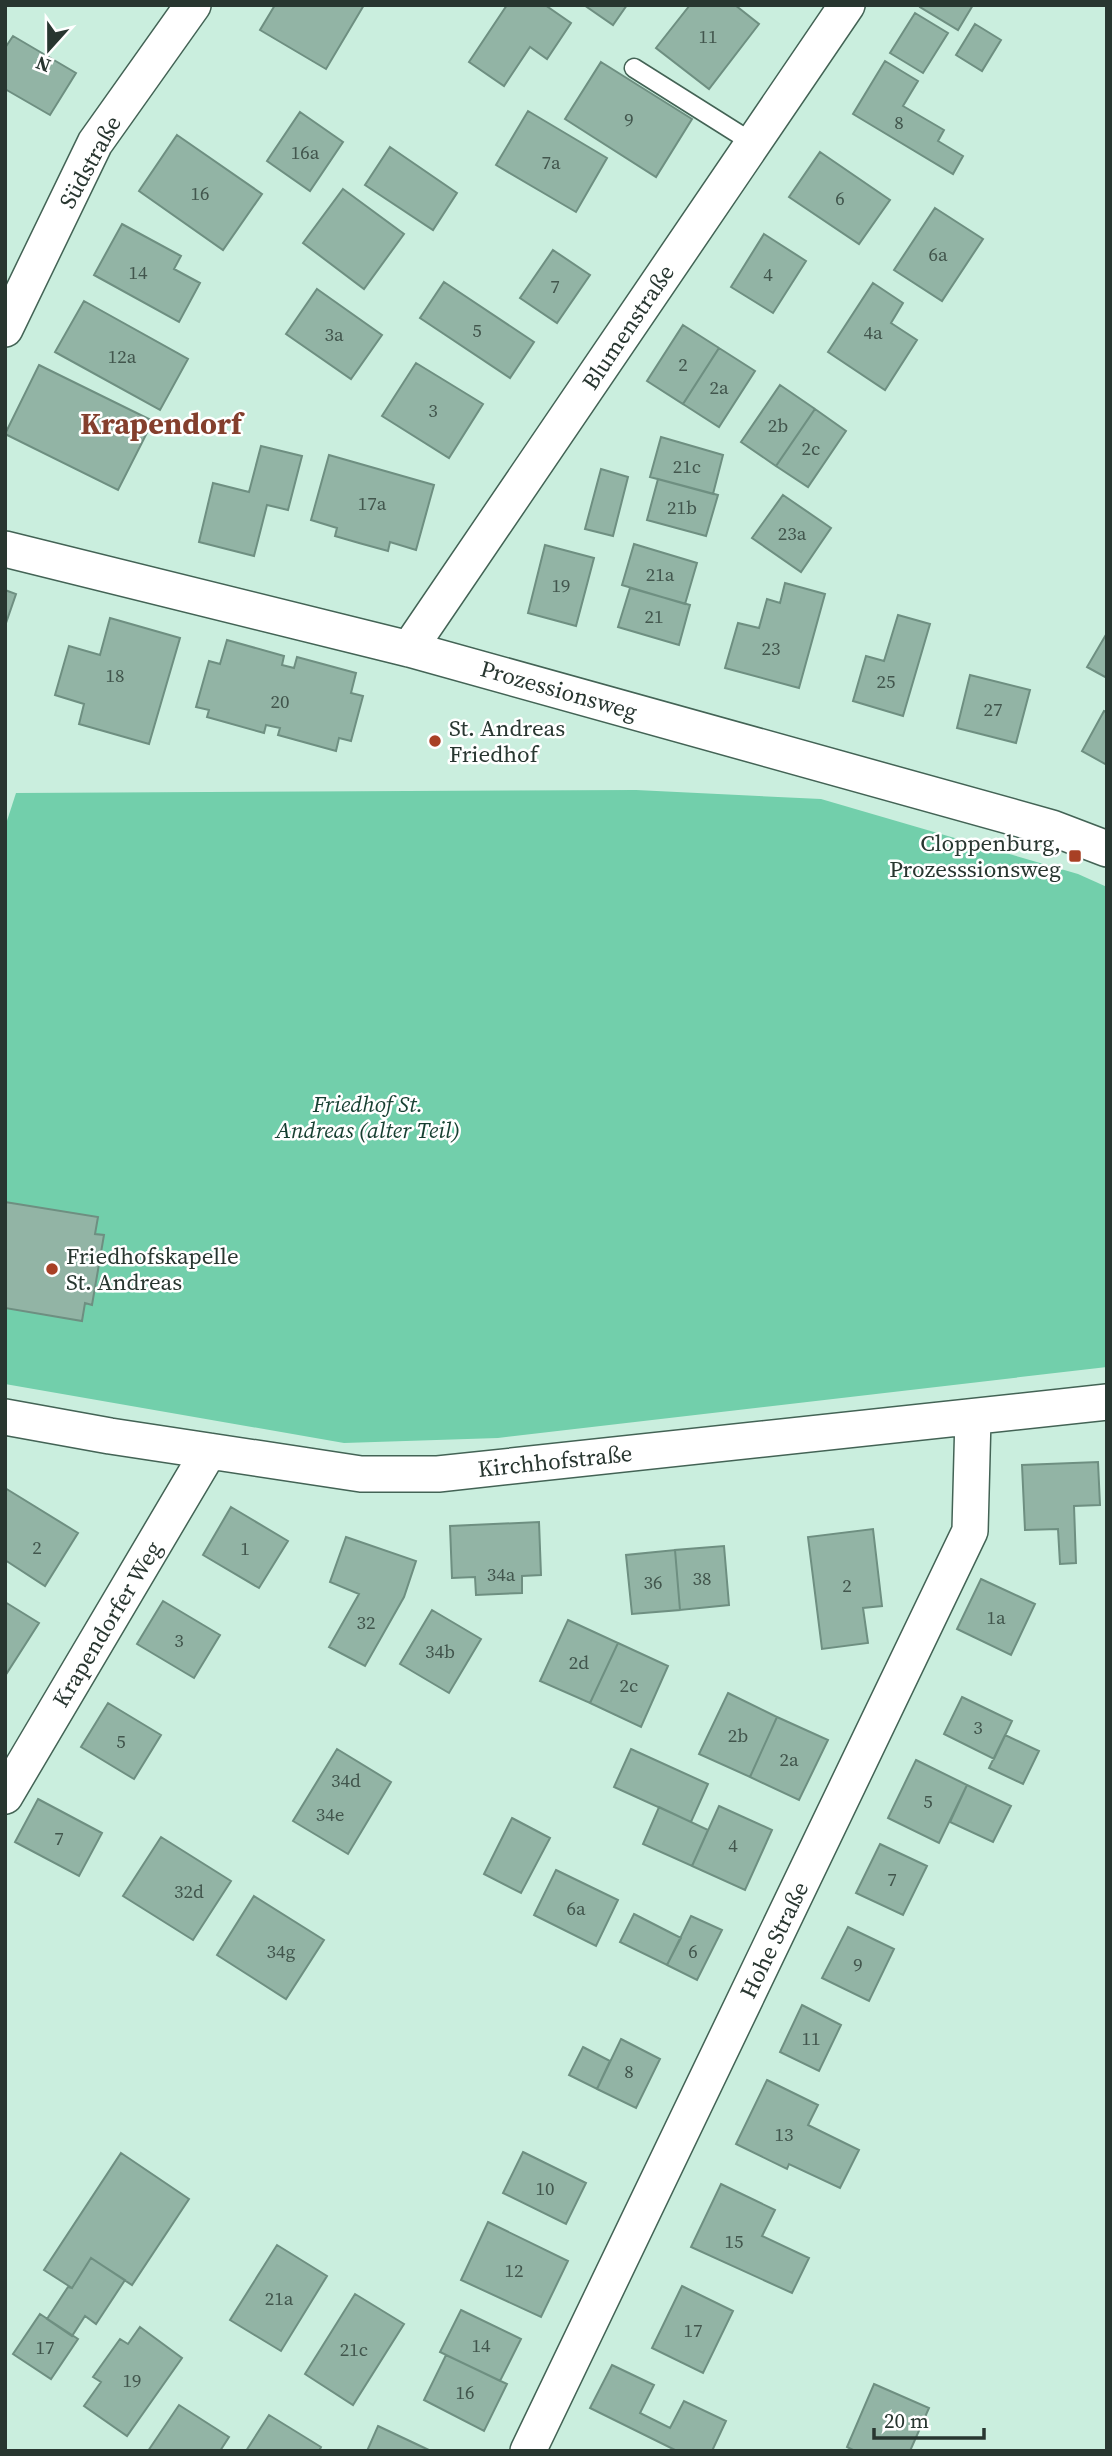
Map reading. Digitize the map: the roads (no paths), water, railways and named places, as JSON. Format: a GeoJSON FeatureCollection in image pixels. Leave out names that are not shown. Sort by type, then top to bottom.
{"type":"FeatureCollection","features":[{"type":"Feature","properties":{"kind":"street","name":"Südstraße"},"geometry":{"type":"LineString","coordinates":[[5,329],[96,144],[193,5]]}},
{"type":"Feature","properties":{"kind":"street","name":"Blumenstraße"},"geometry":{"type":"LineString","coordinates":[[409,649],[847,5]]}},
{"type":"Feature","properties":{"kind":"street","name":"Prozessionsweg"},"geometry":{"type":"LineString","coordinates":[[5,549],[409,649],[1052,828],[1107,849]]}},
{"type":"Feature","properties":{"kind":"street","name":"Kirchhofstraße"},"geometry":{"type":"LineString","coordinates":[[5,1417],[361,1474],[438,1474],[1107,1402]]}},
{"type":"Feature","properties":{"kind":"street","name":"Hohe Straße"},"geometry":{"type":"LineString","coordinates":[[528,2451],[970,1531],[973,1418]]}},
{"type":"Feature","properties":{"kind":"street","name":"Krapendorfer Weg"},"geometry":{"type":"LineString","coordinates":[[5,1796],[209,1451]]}},
{"type":"Feature","properties":{"kind":"lane"},"geometry":{"type":"LineString","coordinates":[[635,68],[753,144]]}},
{"type":"Feature","properties":{"kind":"place","name":"St. Andreas Friedhof"},"geometry":{"type":"Point","coordinates":[435,741]}},
{"type":"Feature","properties":{"kind":"place","name":"Cloppenburg, Prozesssionsweg"},"geometry":{"type":"Point","coordinates":[1075,856]}},
{"type":"Feature","properties":{"kind":"place","name":"Friedhofskapelle St. Andreas"},"geometry":{"type":"Point","coordinates":[52,1269]}},
{"type":"Feature","properties":{"kind":"district","name":"Krapendorf"},"geometry":{"type":"Point","coordinates":[161,424]}},
{"type":"Feature","properties":{"kind":"park label","name":"Friedhof St. Andreas (alter Teil)"},"geometry":{"type":"Point","coordinates":[368,1117]}}]}
